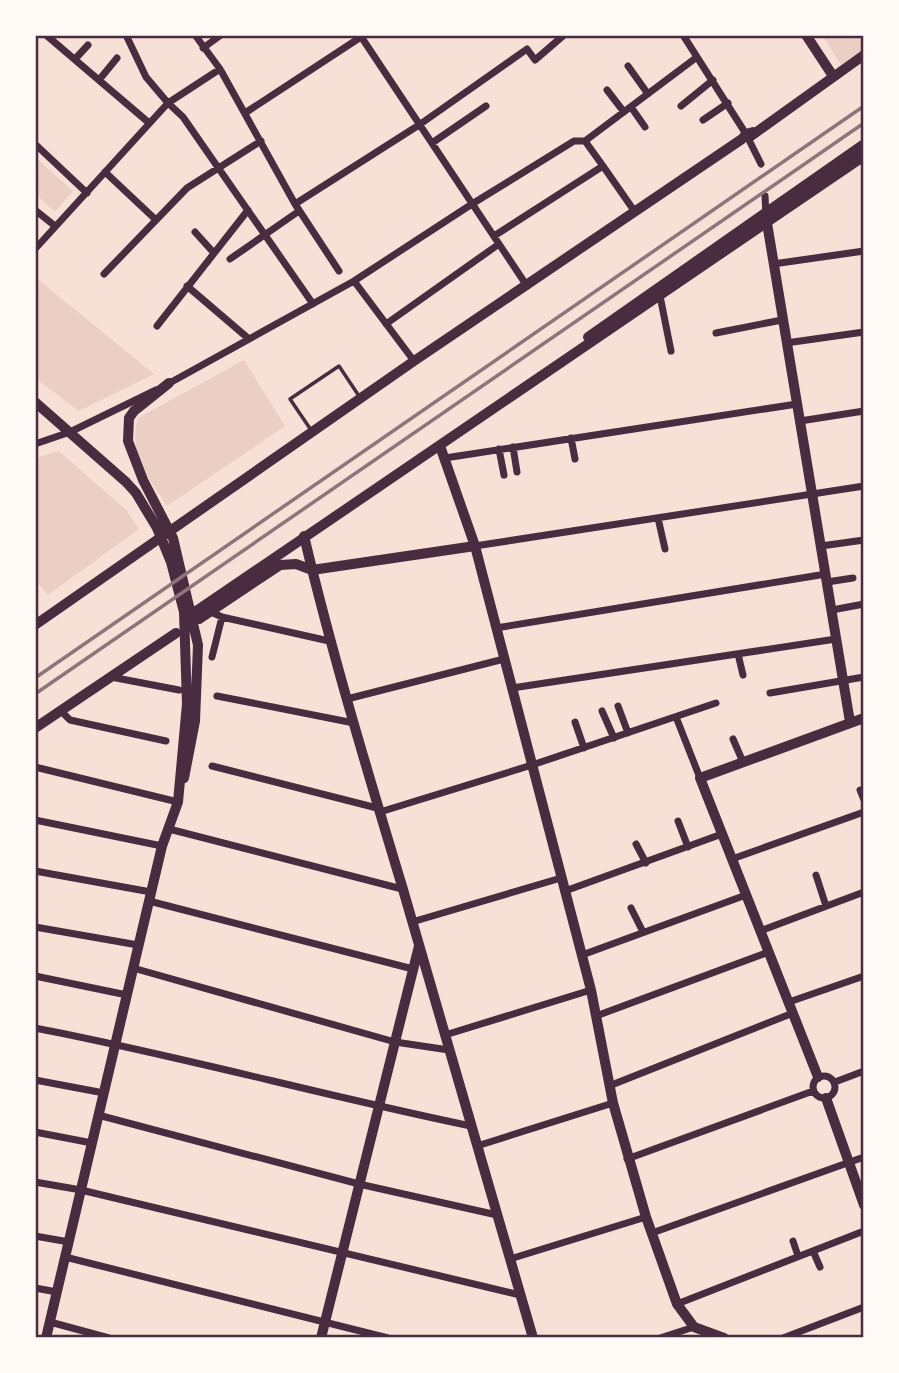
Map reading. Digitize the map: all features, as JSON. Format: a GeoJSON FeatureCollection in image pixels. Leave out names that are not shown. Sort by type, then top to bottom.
{"type":"FeatureCollection","features":[{"type":"Feature","properties":{"kind":"main road"},"geometry":{"type":"LineString","coordinates":[[202,612],[304,536],[441,448],[660,296],[864,144]]}},
{"type":"Feature","properties":{"kind":"main road"},"geometry":{"type":"LineString","coordinates":[[441,448],[767,218],[864,156]]}},
{"type":"Feature","properties":{"kind":"main road"},"geometry":{"type":"LineString","coordinates":[[441,448],[475,546],[582,955],[627,1159],[677,1304],[694,1326],[724,1338]]}},
{"type":"Feature","properties":{"kind":"main road"},"geometry":{"type":"LineString","coordinates":[[202,612],[280,565],[296,565],[312,570],[475,546]]}},
{"type":"Feature","properties":{"kind":"main road"},"geometry":{"type":"LineString","coordinates":[[35,721],[175,630]]}},
{"type":"Feature","properties":{"kind":"main road"},"geometry":{"type":"LineString","coordinates":[[35,728],[58,708]]}},
{"type":"Feature","properties":{"kind":"street"},"geometry":{"type":"LineString","coordinates":[[46,35],[148,122]]}},
{"type":"Feature","properties":{"kind":"street"},"geometry":{"type":"LineString","coordinates":[[126,35],[146,77],[183,117],[313,304]]}},
{"type":"Feature","properties":{"kind":"street"},"geometry":{"type":"LineString","coordinates":[[195,35],[220,69],[297,207],[339,271]]}},
{"type":"Feature","properties":{"kind":"street"},"geometry":{"type":"LineString","coordinates":[[203,48],[221,35]]}},
{"type":"Feature","properties":{"kind":"street"},"geometry":{"type":"LineString","coordinates":[[230,258],[297,207],[527,50],[536,60],[564,35]]}},
{"type":"Feature","properties":{"kind":"street"},"geometry":{"type":"LineString","coordinates":[[683,35],[728,103],[761,163]]}},
{"type":"Feature","properties":{"kind":"street"},"geometry":{"type":"LineString","coordinates":[[806,35],[833,76]]}},
{"type":"Feature","properties":{"kind":"street"},"geometry":{"type":"LineString","coordinates":[[245,113],[361,36],[527,286]]}},
{"type":"Feature","properties":{"kind":"street"},"geometry":{"type":"LineString","coordinates":[[75,60],[88,46]]}},
{"type":"Feature","properties":{"kind":"street"},"geometry":{"type":"LineString","coordinates":[[35,625],[312,431],[864,55]]}},
{"type":"Feature","properties":{"kind":"street"},"geometry":{"type":"LineString","coordinates":[[35,444],[71,432],[169,383],[354,281],[574,141],[585,141],[697,57]]}},
{"type":"Feature","properties":{"kind":"street"},"geometry":{"type":"LineString","coordinates":[[99,80],[117,58]]}},
{"type":"Feature","properties":{"kind":"street"},"geometry":{"type":"LineString","coordinates":[[628,66],[648,94]]}},
{"type":"Feature","properties":{"kind":"street"},"geometry":{"type":"LineString","coordinates":[[35,248],[148,122],[168,103],[220,69]]}},
{"type":"Feature","properties":{"kind":"street"},"geometry":{"type":"LineString","coordinates":[[681,106],[713,80]]}},
{"type":"Feature","properties":{"kind":"street"},"geometry":{"type":"LineString","coordinates":[[607,90],[624,112]]}},
{"type":"Feature","properties":{"kind":"street"},"geometry":{"type":"LineString","coordinates":[[704,120],[728,103]]}},
{"type":"Feature","properties":{"kind":"street"},"geometry":{"type":"LineString","coordinates":[[432,143],[486,106]]}},
{"type":"Feature","properties":{"kind":"street"},"geometry":{"type":"LineString","coordinates":[[631,107],[645,127]]}},
{"type":"Feature","properties":{"kind":"street"},"geometry":{"type":"LineString","coordinates":[[104,274],[187,188],[261,141]]}},
{"type":"Feature","properties":{"kind":"street"},"geometry":{"type":"LineString","coordinates":[[585,141],[635,212]]}},
{"type":"Feature","properties":{"kind":"street"},"geometry":{"type":"LineString","coordinates":[[35,144],[87,193]]}},
{"type":"Feature","properties":{"kind":"street"},"geometry":{"type":"LineString","coordinates":[[494,236],[603,166]]}},
{"type":"Feature","properties":{"kind":"street"},"geometry":{"type":"LineString","coordinates":[[105,172],[155,219]]}},
{"type":"Feature","properties":{"kind":"street"},"geometry":{"type":"LineString","coordinates":[[765,196],[782,320],[850,722]]}},
{"type":"Feature","properties":{"kind":"street"},"geometry":{"type":"LineString","coordinates":[[35,209],[55,226]]}},
{"type":"Feature","properties":{"kind":"street"},"geometry":{"type":"LineString","coordinates":[[157,326],[248,210]]}},
{"type":"Feature","properties":{"kind":"street"},"geometry":{"type":"LineString","coordinates":[[195,232],[213,252]]}},
{"type":"Feature","properties":{"kind":"street"},"geometry":{"type":"LineString","coordinates":[[386,324],[499,244]]}},
{"type":"Feature","properties":{"kind":"street"},"geometry":{"type":"LineString","coordinates":[[773,264],[864,251]]}},
{"type":"Feature","properties":{"kind":"street"},"geometry":{"type":"LineString","coordinates":[[354,281],[414,361]]}},
{"type":"Feature","properties":{"kind":"street"},"geometry":{"type":"LineString","coordinates":[[187,286],[249,339]]}},
{"type":"Feature","properties":{"kind":"street"},"geometry":{"type":"LineString","coordinates":[[660,296],[671,351]]}},
{"type":"Feature","properties":{"kind":"street"},"geometry":{"type":"LineString","coordinates":[[716,333],[782,320]]}},
{"type":"Feature","properties":{"kind":"street"},"geometry":{"type":"LineString","coordinates":[[786,343],[864,332]]}},
{"type":"Feature","properties":{"kind":"street"},"geometry":{"type":"LineString","coordinates":[[46,1338],[162,846],[177,802],[187,704],[184,612],[171,562],[128,441],[128,424],[134,411],[169,383]]}},
{"type":"Feature","properties":{"kind":"street"},"geometry":{"type":"LineString","coordinates":[[35,402],[71,432],[154,511]]}},
{"type":"Feature","properties":{"kind":"street"},"geometry":{"type":"LineString","coordinates":[[441,448],[499,449],[797,404]]}},
{"type":"Feature","properties":{"kind":"street"},"geometry":{"type":"LineString","coordinates":[[800,421],[864,411]]}},
{"type":"Feature","properties":{"kind":"street"},"geometry":{"type":"LineString","coordinates":[[571,438],[575,459]]}},
{"type":"Feature","properties":{"kind":"street"},"geometry":{"type":"LineString","coordinates":[[513,447],[517,472]]}},
{"type":"Feature","properties":{"kind":"street"},"geometry":{"type":"LineString","coordinates":[[499,449],[504,475]]}},
{"type":"Feature","properties":{"kind":"street"},"geometry":{"type":"LineString","coordinates":[[475,546],[864,486]]}},
{"type":"Feature","properties":{"kind":"street"},"geometry":{"type":"LineString","coordinates":[[658,518],[665,549]]}},
{"type":"Feature","properties":{"kind":"street"},"geometry":{"type":"LineString","coordinates":[[304,536],[329,642],[533,1338]]}},
{"type":"Feature","properties":{"kind":"street"},"geometry":{"type":"LineString","coordinates":[[821,546],[864,540]]}},
{"type":"Feature","properties":{"kind":"street"},"geometry":{"type":"LineString","coordinates":[[496,628],[826,578],[853,578]]}},
{"type":"Feature","properties":{"kind":"street"},"geometry":{"type":"LineString","coordinates":[[831,610],[864,604]]}},
{"type":"Feature","properties":{"kind":"street"},"geometry":{"type":"LineString","coordinates":[[175,630],[202,612],[329,642]]}},
{"type":"Feature","properties":{"kind":"street"},"geometry":{"type":"LineString","coordinates":[[212,657],[222,617]]}},
{"type":"Feature","properties":{"kind":"street"},"geometry":{"type":"LineString","coordinates":[[512,688],[836,639]]}},
{"type":"Feature","properties":{"kind":"street"},"geometry":{"type":"LineString","coordinates":[[738,653],[743,675]]}},
{"type":"Feature","properties":{"kind":"street"},"geometry":{"type":"LineString","coordinates":[[346,699],[504,659]]}},
{"type":"Feature","properties":{"kind":"street"},"geometry":{"type":"LineString","coordinates":[[109,674],[179,690]]}},
{"type":"Feature","properties":{"kind":"street"},"geometry":{"type":"LineString","coordinates":[[770,693],[864,677]]}},
{"type":"Feature","properties":{"kind":"street"},"geometry":{"type":"LineString","coordinates":[[217,696],[354,723]]}},
{"type":"Feature","properties":{"kind":"street"},"geometry":{"type":"LineString","coordinates":[[212,766],[378,810],[532,765],[716,704]]}},
{"type":"Feature","properties":{"kind":"street"},"geometry":{"type":"LineString","coordinates":[[618,706],[628,733]]}},
{"type":"Feature","properties":{"kind":"street"},"geometry":{"type":"LineString","coordinates":[[58,708],[71,720],[166,741]]}},
{"type":"Feature","properties":{"kind":"street"},"geometry":{"type":"LineString","coordinates":[[602,711],[614,738]]}},
{"type":"Feature","properties":{"kind":"street"},"geometry":{"type":"LineString","coordinates":[[676,717],[818,1077]]}},
{"type":"Feature","properties":{"kind":"street"},"geometry":{"type":"LineString","coordinates":[[700,778],[864,719]]}},
{"type":"Feature","properties":{"kind":"street"},"geometry":{"type":"LineString","coordinates":[[575,722],[584,748]]}},
{"type":"Feature","properties":{"kind":"street"},"geometry":{"type":"LineString","coordinates":[[733,739],[743,762]]}},
{"type":"Feature","properties":{"kind":"street"},"geometry":{"type":"LineString","coordinates":[[35,767],[177,802]]}},
{"type":"Feature","properties":{"kind":"street"},"geometry":{"type":"LineString","coordinates":[[860,790],[864,800]]}},
{"type":"Feature","properties":{"kind":"street"},"geometry":{"type":"LineString","coordinates":[[732,859],[864,812]]}},
{"type":"Feature","properties":{"kind":"street"},"geometry":{"type":"LineString","coordinates":[[35,820],[162,846]]}},
{"type":"Feature","properties":{"kind":"street"},"geometry":{"type":"LineString","coordinates":[[678,821],[688,847]]}},
{"type":"Feature","properties":{"kind":"street"},"geometry":{"type":"LineString","coordinates":[[169,828],[402,889]]}},
{"type":"Feature","properties":{"kind":"street"},"geometry":{"type":"LineString","coordinates":[[565,891],[722,834]]}},
{"type":"Feature","properties":{"kind":"street"},"geometry":{"type":"LineString","coordinates":[[636,844],[646,863]]}},
{"type":"Feature","properties":{"kind":"street"},"geometry":{"type":"LineString","coordinates":[[35,871],[150,897],[413,969]]}},
{"type":"Feature","properties":{"kind":"street"},"geometry":{"type":"LineString","coordinates":[[816,875],[826,906]]}},
{"type":"Feature","properties":{"kind":"street"},"geometry":{"type":"LineString","coordinates":[[412,922],[561,878]]}},
{"type":"Feature","properties":{"kind":"street"},"geometry":{"type":"LineString","coordinates":[[760,931],[864,892]]}},
{"type":"Feature","properties":{"kind":"street"},"geometry":{"type":"LineString","coordinates":[[582,955],[746,895]]}},
{"type":"Feature","properties":{"kind":"street"},"geometry":{"type":"LineString","coordinates":[[631,908],[643,932]]}},
{"type":"Feature","properties":{"kind":"street"},"geometry":{"type":"LineString","coordinates":[[35,927],[138,945]]}},
{"type":"Feature","properties":{"kind":"street"},"geometry":{"type":"LineString","coordinates":[[321,1338],[419,945]]}},
{"type":"Feature","properties":{"kind":"street"},"geometry":{"type":"LineString","coordinates":[[596,1016],[769,952]]}},
{"type":"Feature","properties":{"kind":"street"},"geometry":{"type":"LineString","coordinates":[[133,968],[395,1042],[449,1050]]}},
{"type":"Feature","properties":{"kind":"street"},"geometry":{"type":"LineString","coordinates":[[35,976],[127,995]]}},
{"type":"Feature","properties":{"kind":"street"},"geometry":{"type":"LineString","coordinates":[[789,1002],[864,976]]}},
{"type":"Feature","properties":{"kind":"street"},"geometry":{"type":"LineString","coordinates":[[445,1035],[591,990]]}},
{"type":"Feature","properties":{"kind":"street"},"geometry":{"type":"LineString","coordinates":[[610,1086],[793,1013]]}},
{"type":"Feature","properties":{"kind":"street"},"geometry":{"type":"LineString","coordinates":[[35,1028],[115,1043],[379,1107],[471,1126]]}},
{"type":"Feature","properties":{"kind":"street"},"geometry":{"type":"LineString","coordinates":[[835,1082],[864,1070]]}},
{"type":"Feature","properties":{"kind":"street"},"geometry":{"type":"LineString","coordinates":[[818,1077],[829,1077],[835,1082]]}},
{"type":"Feature","properties":{"kind":"street"},"geometry":{"type":"LineString","coordinates":[[818,1077],[813,1083],[813,1091],[817,1096],[826,1098],[834,1092],[835,1082]]}},
{"type":"Feature","properties":{"kind":"street"},"geometry":{"type":"LineString","coordinates":[[35,1080],[104,1093]]}},
{"type":"Feature","properties":{"kind":"street"},"geometry":{"type":"LineString","coordinates":[[627,1159],[813,1091]]}},
{"type":"Feature","properties":{"kind":"street"},"geometry":{"type":"LineString","coordinates":[[826,1098],[864,1205]]}},
{"type":"Feature","properties":{"kind":"street"},"geometry":{"type":"LineString","coordinates":[[477,1146],[613,1103]]}},
{"type":"Feature","properties":{"kind":"street"},"geometry":{"type":"LineString","coordinates":[[98,1115],[359,1184],[497,1215]]}},
{"type":"Feature","properties":{"kind":"street"},"geometry":{"type":"LineString","coordinates":[[35,1132],[92,1143]]}},
{"type":"Feature","properties":{"kind":"street"},"geometry":{"type":"LineString","coordinates":[[652,1233],[864,1157]]}},
{"type":"Feature","properties":{"kind":"street"},"geometry":{"type":"LineString","coordinates":[[35,1182],[81,1190],[520,1295]]}},
{"type":"Feature","properties":{"kind":"street"},"geometry":{"type":"LineString","coordinates":[[510,1259],[646,1217]]}},
{"type":"Feature","properties":{"kind":"street"},"geometry":{"type":"LineString","coordinates":[[677,1304],[864,1231]]}},
{"type":"Feature","properties":{"kind":"street"},"geometry":{"type":"LineString","coordinates":[[35,1236],[69,1242]]}},
{"type":"Feature","properties":{"kind":"street"},"geometry":{"type":"LineString","coordinates":[[793,1241],[798,1256]]}},
{"type":"Feature","properties":{"kind":"street"},"geometry":{"type":"LineString","coordinates":[[813,1251],[820,1267]]}},
{"type":"Feature","properties":{"kind":"street"},"geometry":{"type":"LineString","coordinates":[[65,1257],[388,1338]]}},
{"type":"Feature","properties":{"kind":"street"},"geometry":{"type":"LineString","coordinates":[[35,1288],[57,1292]]}},
{"type":"Feature","properties":{"kind":"street"},"geometry":{"type":"LineString","coordinates":[[783,1338],[864,1307]]}},
{"type":"Feature","properties":{"kind":"street"},"geometry":{"type":"LineString","coordinates":[[50,1322],[109,1338]]}},
{"type":"Feature","properties":{"kind":"street"},"geometry":{"type":"LineString","coordinates":[[660,1338],[694,1326]]}},
{"type":"Feature","properties":{"kind":"lane"},"geometry":{"type":"LineString","coordinates":[[312,431],[290,399],[339,366],[360,398]]}},
{"type":"Feature","properties":{"kind":"shaded area"},"geometry":{"type":"Polygon","coordinates":[[[822,35],[864,35],[864,49],[841,65],[822,35]]]}},
{"type":"Feature","properties":{"kind":"shaded area"},"geometry":{"type":"Polygon","coordinates":[[[35,157],[73,191],[55,212],[35,194],[35,157]]]}},
{"type":"Feature","properties":{"kind":"shaded area"},"geometry":{"type":"Polygon","coordinates":[[[35,277],[154,374],[79,411],[35,378],[35,277]]]}},
{"type":"Feature","properties":{"kind":"shaded area"},"geometry":{"type":"Polygon","coordinates":[[[244,360],[285,426],[167,506],[141,465],[136,443],[138,418],[244,360]]]}},
{"type":"Feature","properties":{"kind":"shaded area"},"geometry":{"type":"Polygon","coordinates":[[[59,451],[126,510],[139,529],[48,595],[35,580],[35,458],[59,451]]]}},
{"type":"Feature","properties":{"kind":"railway"},"geometry":{"type":"LineString","coordinates":[[35,678],[864,106]]}},
{"type":"Feature","properties":{"kind":"railway"},"geometry":{"type":"LineString","coordinates":[[35,694],[864,123]]}}]}
